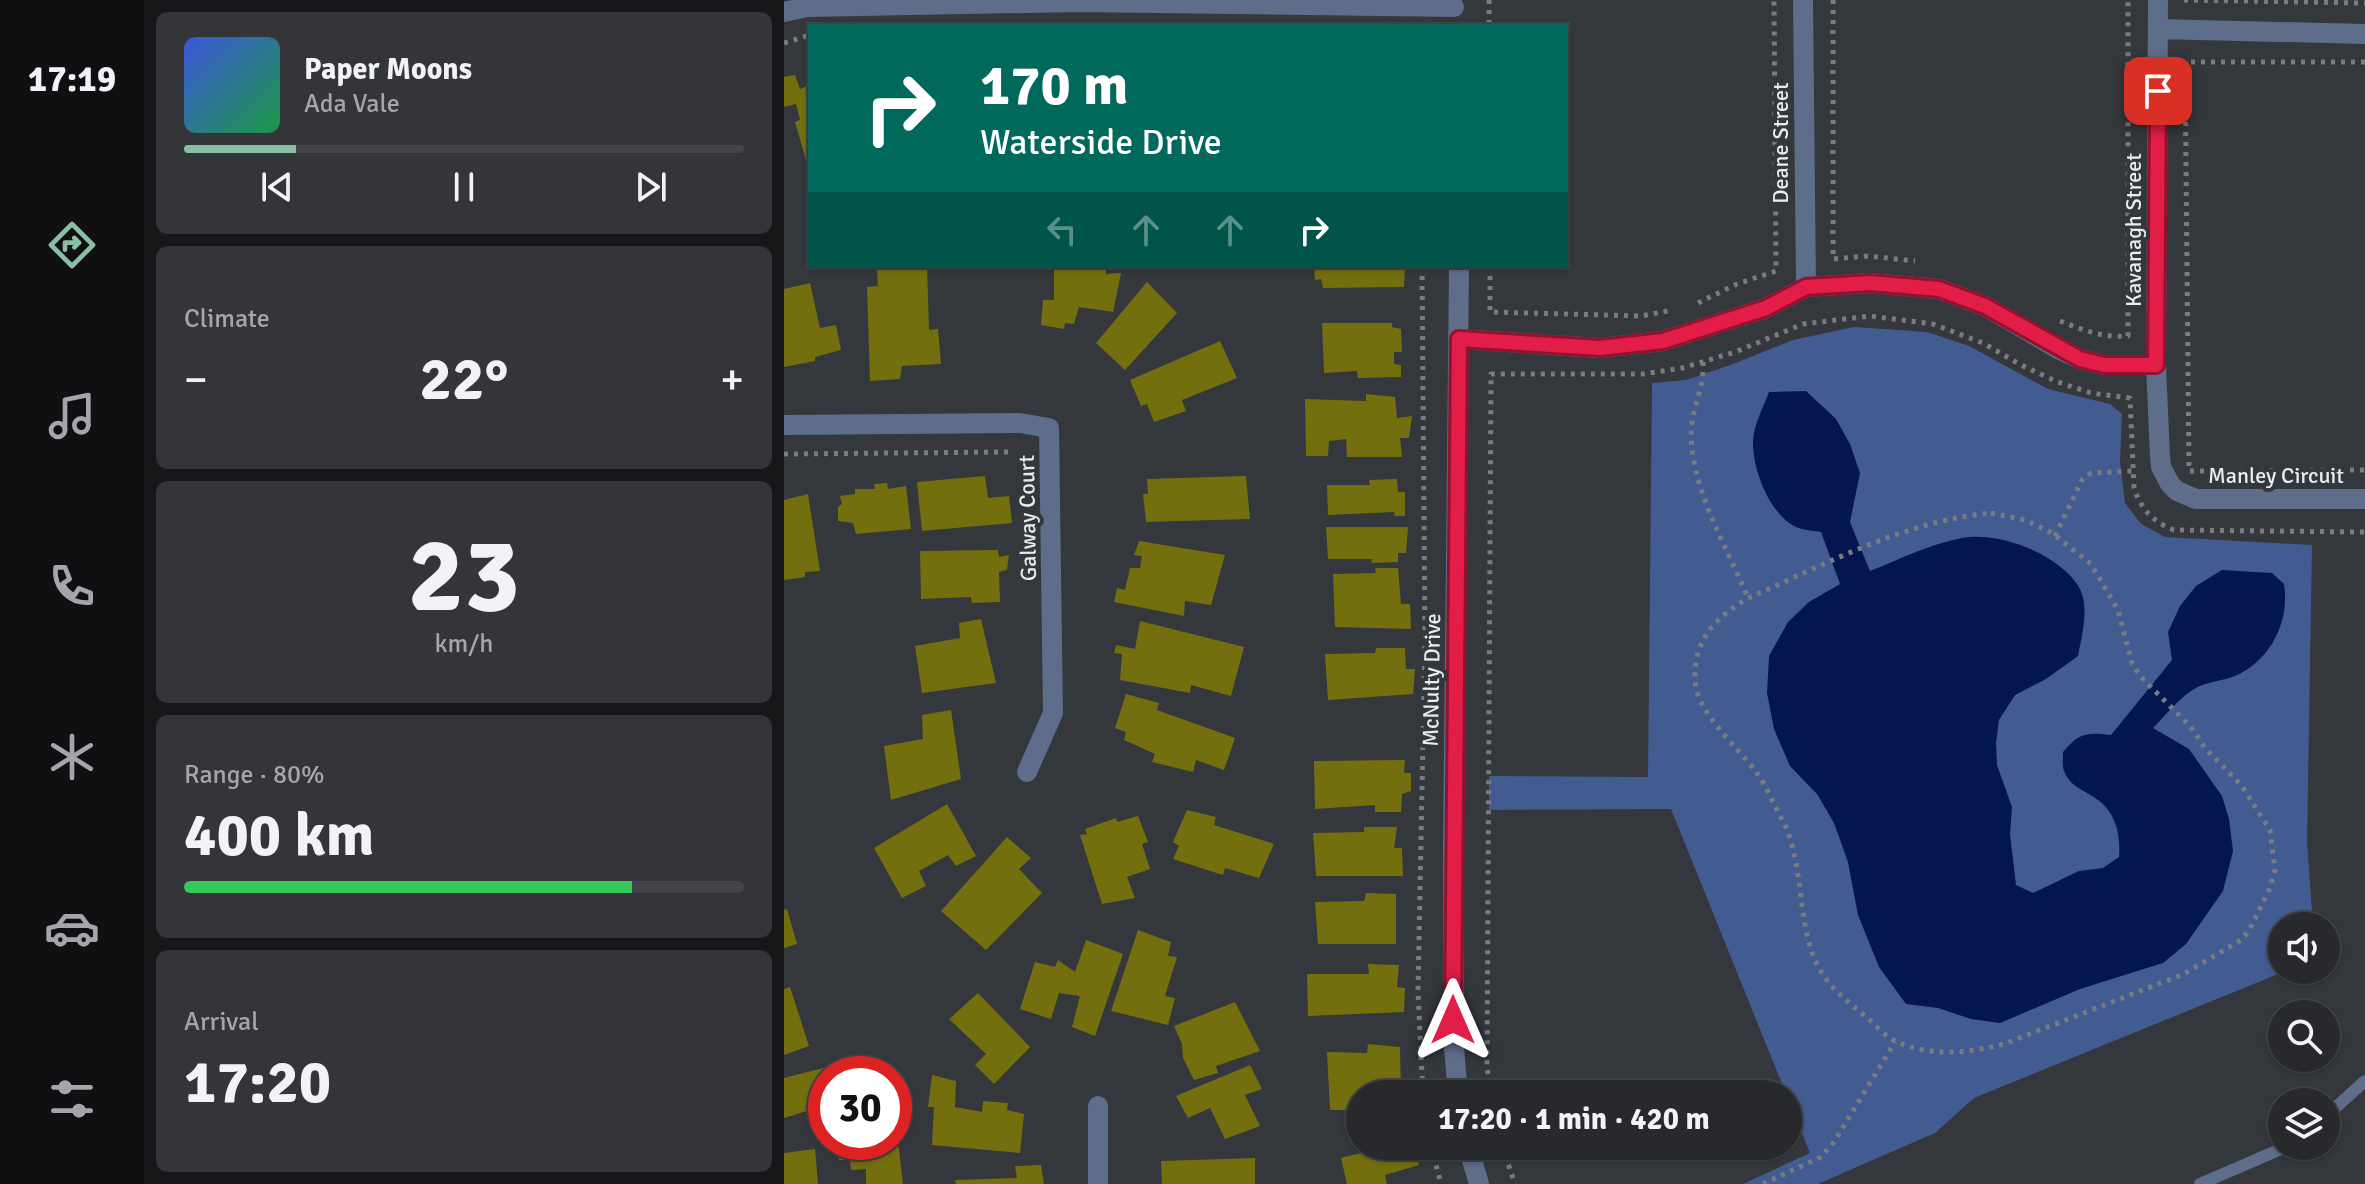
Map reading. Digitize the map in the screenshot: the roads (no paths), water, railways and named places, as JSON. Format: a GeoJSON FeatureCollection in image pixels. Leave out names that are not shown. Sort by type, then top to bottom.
{"type":"FeatureCollection","features":[{"type":"Feature","properties":{"kind":"street","name":"Deane Street"},"geometry":{"type":"LineString","coordinates":[[1803,0],[1806,287]]}},
{"type":"Feature","properties":{"kind":"street","name":"Kavanagh Street"},"geometry":{"type":"LineString","coordinates":[[2156,365],[2158,0]]}},
{"type":"Feature","properties":{"kind":"street"},"geometry":{"type":"LineString","coordinates":[[784,12],[807,7],[1079,1],[1454,11]]}},
{"type":"Feature","properties":{"kind":"street"},"geometry":{"type":"LineString","coordinates":[[2158,29],[2365,34]]}},
{"type":"Feature","properties":{"kind":"street","name":"McNulty Drive"},"geometry":{"type":"LineString","coordinates":[[1457,1080],[1453,850],[1459,268]]}},
{"type":"Feature","properties":{"kind":"street"},"geometry":{"type":"LineString","coordinates":[[1459,339],[1600,348],[1663,341],[1766,308],[1806,287],[1870,283],[1939,289],[1985,306],[2080,359],[2104,365],[2156,365]]}},
{"type":"Feature","properties":{"kind":"street","name":"Manley Circuit"},"geometry":{"type":"LineString","coordinates":[[2156,365],[2161,467],[2177,491],[2196,499],[2365,499]]}},
{"type":"Feature","properties":{"kind":"street","name":"Galway Court"},"geometry":{"type":"LineString","coordinates":[[784,425],[1020,423],[1049,428],[1053,713],[1027,772]]}},
{"type":"Feature","properties":{"kind":"street"},"geometry":{"type":"LineString","coordinates":[[1098,1106],[1098,1184]]}},
{"type":"Feature","properties":{"kind":"street"},"geometry":{"type":"LineString","coordinates":[[1472,1160],[1479,1184]]}},
{"type":"Feature","properties":{"kind":"lane"},"geometry":{"type":"LineString","coordinates":[[2340,1103],[2365,1081]]}},
{"type":"Feature","properties":{"kind":"lane"},"geometry":{"type":"LineString","coordinates":[[2200,1184],[2268,1155]]}}]}
